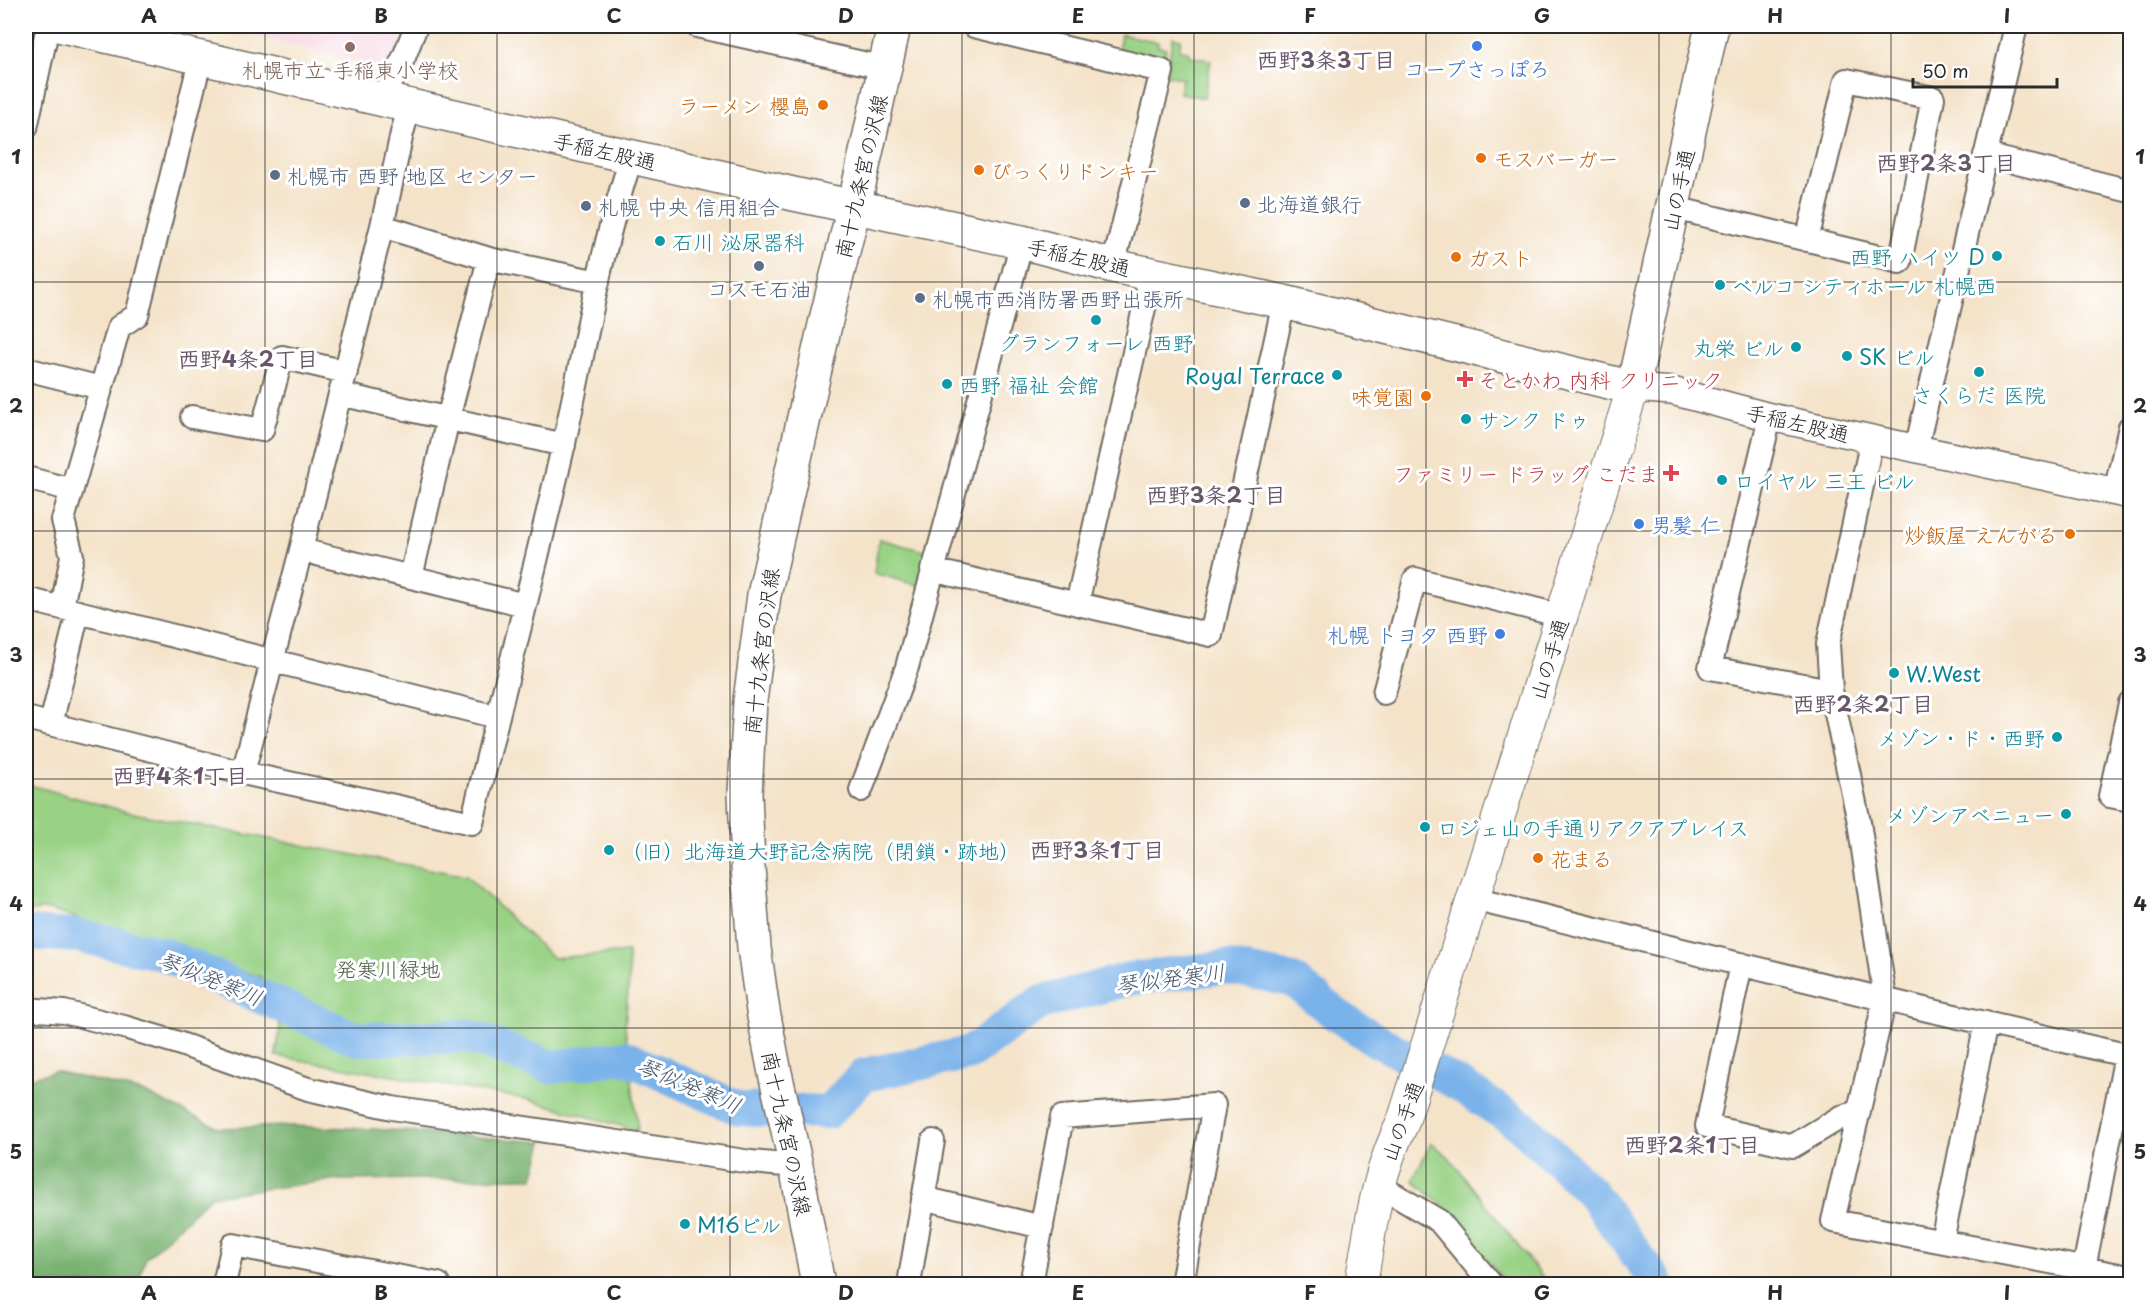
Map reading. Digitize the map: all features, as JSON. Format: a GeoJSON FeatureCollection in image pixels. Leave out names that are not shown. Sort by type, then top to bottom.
{"type":"FeatureCollection","features":[{"type":"Feature","properties":{"kind":"main road","name":"手稲左股通"},"geometry":{"type":"LineString","coordinates":[[65,26],[854,207],[1022,242],[1113,266],[1284,302],[1633,388]]}},
{"type":"Feature","properties":{"kind":"main road","name":"南十九条宮の沢線"},"geometry":{"type":"LineString","coordinates":[[818,1284],[763,1011],[754,948],[745,793],[750,701],[764,595],[894,26]]}},
{"type":"Feature","properties":{"kind":"main road","name":"山の手通"},"geometry":{"type":"LineString","coordinates":[[1361,1284],[1378,1185],[1390,1148],[1403,1122],[1633,388],[1712,26]]}},
{"type":"Feature","properties":{"kind":"street"},"geometry":{"type":"LineString","coordinates":[[26,128],[48,26]]}},
{"type":"Feature","properties":{"kind":"street"},"geometry":{"type":"LineString","coordinates":[[243,773],[302,550],[382,226],[402,133],[397,102],[404,57],[416,26]]}},
{"type":"Feature","properties":{"kind":"street"},"geometry":{"type":"LineString","coordinates":[[697,26],[885,68]]}},
{"type":"Feature","properties":{"kind":"street"},"geometry":{"type":"LineString","coordinates":[[974,26],[1162,71],[1113,266]]}},
{"type":"Feature","properties":{"kind":"street"},"geometry":{"type":"LineString","coordinates":[[1916,449],[2016,26]]}},
{"type":"Feature","properties":{"kind":"street"},"geometry":{"type":"LineString","coordinates":[[51,724],[70,610],[72,556],[63,520],[119,327],[137,315],[201,57]]}},
{"type":"Feature","properties":{"kind":"street"},"geometry":{"type":"LineString","coordinates":[[1674,208],[1807,240],[1900,262],[1934,98],[1846,80],[1807,240]]}},
{"type":"Feature","properties":{"kind":"street"},"geometry":{"type":"LineString","coordinates":[[1985,155],[2130,191]]}},
{"type":"Feature","properties":{"kind":"street"},"geometry":{"type":"LineString","coordinates":[[26,718],[243,773],[472,823],[564,445],[598,282],[632,156]]}},
{"type":"Feature","properties":{"kind":"street"},"geometry":{"type":"LineString","coordinates":[[382,226],[489,259],[598,282]]}},
{"type":"Feature","properties":{"kind":"street"},"geometry":{"type":"LineString","coordinates":[[861,790],[907,667],[1022,242]]}},
{"type":"Feature","properties":{"kind":"street"},"geometry":{"type":"LineString","coordinates":[[411,577],[448,418],[489,259]]}},
{"type":"Feature","properties":{"kind":"street"},"geometry":{"type":"LineString","coordinates":[[1077,604],[1152,273]]}},
{"type":"Feature","properties":{"kind":"street"},"geometry":{"type":"LineString","coordinates":[[932,570],[1211,635],[1284,302]]}},
{"type":"Feature","properties":{"kind":"street"},"geometry":{"type":"LineString","coordinates":[[192,417],[262,430],[282,357],[345,372]]}},
{"type":"Feature","properties":{"kind":"street"},"geometry":{"type":"LineString","coordinates":[[26,369],[101,388]]}},
{"type":"Feature","properties":{"kind":"street","name":"手稲左股通"},"geometry":{"type":"LineString","coordinates":[[1633,388],[1672,391],[1770,417],[2123,494]]}},
{"type":"Feature","properties":{"kind":"street"},"geometry":{"type":"LineString","coordinates":[[340,394],[564,445]]}},
{"type":"Feature","properties":{"kind":"street"},"geometry":{"type":"LineString","coordinates":[[1770,417],[1710,668],[1832,690]]}},
{"type":"Feature","properties":{"kind":"street"},"geometry":{"type":"LineString","coordinates":[[2123,494],[2130,427]]}},
{"type":"Feature","properties":{"kind":"street"},"geometry":{"type":"LineString","coordinates":[[1872,439],[1828,644],[1832,690],[1859,822],[1885,999],[1833,1221],[1942,1241],[2092,1275],[2130,1277]]}},
{"type":"Feature","properties":{"kind":"street"},"geometry":{"type":"LineString","coordinates":[[26,478],[72,490]]}},
{"type":"Feature","properties":{"kind":"street"},"geometry":{"type":"LineString","coordinates":[[302,550],[525,605]]}},
{"type":"Feature","properties":{"kind":"street"},"geometry":{"type":"LineString","coordinates":[[1384,693],[1415,579],[1562,616]]}},
{"type":"Feature","properties":{"kind":"street"},"geometry":{"type":"LineString","coordinates":[[26,599],[497,717]]}},
{"type":"Feature","properties":{"kind":"street"},"geometry":{"type":"LineString","coordinates":[[2130,703],[2110,796],[2130,800]]}},
{"type":"Feature","properties":{"kind":"street"},"geometry":{"type":"LineString","coordinates":[[1473,899],[2128,1056],[2092,1275]]}},
{"type":"Feature","properties":{"kind":"street"},"geometry":{"type":"LineString","coordinates":[[1741,964],[1707,1126],[1793,1146],[1841,1117],[1859,1112]]}},
{"type":"Feature","properties":{"kind":"street"},"geometry":{"type":"LineString","coordinates":[[26,1010],[64,1012],[124,1027],[176,1042],[308,1089],[392,1107],[751,1162],[796,1166]]}},
{"type":"Feature","properties":{"kind":"street"},"geometry":{"type":"LineString","coordinates":[[1942,1241],[1986,1023]]}},
{"type":"Feature","properties":{"kind":"street"},"geometry":{"type":"LineString","coordinates":[[1031,1284],[1062,1117],[1214,1105],[1182,1284]]}},
{"type":"Feature","properties":{"kind":"street"},"geometry":{"type":"LineString","coordinates":[[909,1284],[933,1141]]}},
{"type":"Feature","properties":{"kind":"street"},"geometry":{"type":"LineString","coordinates":[[1378,1185],[1439,1221],[1491,1284]]}},
{"type":"Feature","properties":{"kind":"street"},"geometry":{"type":"LineString","coordinates":[[923,1198],[1042,1227]]}},
{"type":"Feature","properties":{"kind":"street"},"geometry":{"type":"LineString","coordinates":[[224,1284],[234,1245],[329,1274],[433,1284]]}},
{"type":"Feature","properties":{"kind":"shaded area","name":"札幌市立 手稲東小学校"},"geometry":{"type":"Polygon","coordinates":[[[212,26],[408,26],[390,69],[212,26]]]}},
{"type":"Feature","properties":{"kind":"green space"},"geometry":{"type":"Polygon","coordinates":[[[1121,34],[1158,42],[1157,46],[1166,48],[1164,60],[1118,51],[1121,34]]]}},
{"type":"Feature","properties":{"kind":"green space"},"geometry":{"type":"Polygon","coordinates":[[[1173,37],[1181,39],[1179,49],[1189,52],[1189,56],[1211,60],[1204,98],[1180,93],[1182,78],[1166,75],[1173,37]]]}},
{"type":"Feature","properties":{"kind":"green space"},"geometry":{"type":"Polygon","coordinates":[[[879,539],[928,552],[920,586],[874,573],[879,539]]]}},
{"type":"Feature","properties":{"kind":"green space","name":"発寒川緑地"},"geometry":{"type":"Polygon","coordinates":[[[26,784],[128,812],[466,876],[553,958],[628,952],[629,979],[625,1026],[638,1131],[530,1100],[276,1056],[280,1025],[261,977],[46,909],[26,912],[26,784]]]}},
{"type":"Feature","properties":{"kind":"green space"},"geometry":{"type":"Polygon","coordinates":[[[55,1071],[143,1092],[219,1128],[290,1126],[375,1129],[543,1142],[533,1178],[334,1180],[211,1196],[146,1258],[137,1284],[26,1284],[26,1079],[55,1071]]]}},
{"type":"Feature","properties":{"kind":"green space"},"geometry":{"type":"Polygon","coordinates":[[[1431,1143],[1448,1156],[1548,1284],[1507,1284],[1443,1206],[1413,1180],[1431,1143]]]}},
{"type":"Feature","properties":{"kind":"waterway","name":"琴似発寒川"},"geometry":{"type":"LineString","coordinates":[[26,933],[79,936],[163,954],[357,1039],[469,1036],[551,1067],[625,1057],[740,1109],[828,1112],[864,1075],[970,1053],[1040,1003],[1129,979],[1225,967],[1293,980],[1338,1016],[1374,1039],[1460,1085],[1522,1126],[1591,1192],[1658,1284]]}},
{"type":"Feature","properties":{"kind":"place","name":"コープさっぽろ"},"geometry":{"type":"Point","coordinates":[1477,46]}},
{"type":"Feature","properties":{"kind":"place","name":"札幌市立 手稲東小学校"},"geometry":{"type":"Point","coordinates":[350,47]}},
{"type":"Feature","properties":{"kind":"place","name":"ラーメン 櫻島"},"geometry":{"type":"Point","coordinates":[823,105]}},
{"type":"Feature","properties":{"kind":"place","name":"モスバーガー"},"geometry":{"type":"Point","coordinates":[1481,158]}},
{"type":"Feature","properties":{"kind":"place","name":"びっくりドンキー"},"geometry":{"type":"Point","coordinates":[979,170]}},
{"type":"Feature","properties":{"kind":"place","name":"札幌市 西野 地区 センター"},"geometry":{"type":"Point","coordinates":[275,175]}},
{"type":"Feature","properties":{"kind":"place","name":"北海道銀行"},"geometry":{"type":"Point","coordinates":[1245,203]}},
{"type":"Feature","properties":{"kind":"place","name":"札幌 中央 信用組合"},"geometry":{"type":"Point","coordinates":[586,206]}},
{"type":"Feature","properties":{"kind":"place","name":"石川 泌尿器科"},"geometry":{"type":"Point","coordinates":[660,241]}},
{"type":"Feature","properties":{"kind":"place","name":"西野 ハイツ D"},"geometry":{"type":"Point","coordinates":[1997,256]}},
{"type":"Feature","properties":{"kind":"place","name":"ガスト"},"geometry":{"type":"Point","coordinates":[1456,257]}},
{"type":"Feature","properties":{"kind":"place","name":"コスモ石油"},"geometry":{"type":"Point","coordinates":[759,266]}},
{"type":"Feature","properties":{"kind":"place","name":"ベルコ シティホール 札幌西"},"geometry":{"type":"Point","coordinates":[1720,285]}},
{"type":"Feature","properties":{"kind":"place","name":"札幌市西消防署西野出張所"},"geometry":{"type":"Point","coordinates":[920,298]}},
{"type":"Feature","properties":{"kind":"place","name":"グランフォーレ 西野"},"geometry":{"type":"Point","coordinates":[1096,320]}},
{"type":"Feature","properties":{"kind":"place","name":"丸栄 ビル"},"geometry":{"type":"Point","coordinates":[1796,347]}},
{"type":"Feature","properties":{"kind":"place","name":"SK ビル"},"geometry":{"type":"Point","coordinates":[1847,356]}},
{"type":"Feature","properties":{"kind":"place","name":"さくらだ 医院"},"geometry":{"type":"Point","coordinates":[1979,372]}},
{"type":"Feature","properties":{"kind":"place","name":"Royal Terrace"},"geometry":{"type":"Point","coordinates":[1337,375]}},
{"type":"Feature","properties":{"kind":"place","name":"そとかわ 内科 クリニック"},"geometry":{"type":"Point","coordinates":[1465,379]}},
{"type":"Feature","properties":{"kind":"place","name":"西野 福祉 会館"},"geometry":{"type":"Point","coordinates":[947,384]}},
{"type":"Feature","properties":{"kind":"place","name":"味覚園"},"geometry":{"type":"Point","coordinates":[1426,396]}},
{"type":"Feature","properties":{"kind":"place","name":"サンク ドゥ"},"geometry":{"type":"Point","coordinates":[1466,419]}},
{"type":"Feature","properties":{"kind":"place","name":"ファミリー ドラッグ こだま"},"geometry":{"type":"Point","coordinates":[1671,473]}},
{"type":"Feature","properties":{"kind":"place","name":"ロイヤル 三王 ビル"},"geometry":{"type":"Point","coordinates":[1722,480]}},
{"type":"Feature","properties":{"kind":"place","name":"男髪 仁"},"geometry":{"type":"Point","coordinates":[1639,524]}},
{"type":"Feature","properties":{"kind":"place","name":"炒飯屋 えんがる"},"geometry":{"type":"Point","coordinates":[2070,534]}},
{"type":"Feature","properties":{"kind":"place","name":"札幌 トヨタ 西野"},"geometry":{"type":"Point","coordinates":[1500,634]}},
{"type":"Feature","properties":{"kind":"place","name":"W.West"},"geometry":{"type":"Point","coordinates":[1894,673]}},
{"type":"Feature","properties":{"kind":"place","name":"メゾン・ド・西野"},"geometry":{"type":"Point","coordinates":[2057,737]}},
{"type":"Feature","properties":{"kind":"place","name":"メゾンアベニュー"},"geometry":{"type":"Point","coordinates":[2066,814]}},
{"type":"Feature","properties":{"kind":"place","name":"ロジェ山の手通りアクアプレイス"},"geometry":{"type":"Point","coordinates":[1425,827]}},
{"type":"Feature","properties":{"kind":"place","name":"（旧）北海道大野記念病院（閉鎖・跡地）"},"geometry":{"type":"Point","coordinates":[609,850]}},
{"type":"Feature","properties":{"kind":"place","name":"花まる"},"geometry":{"type":"Point","coordinates":[1538,858]}},
{"type":"Feature","properties":{"kind":"place","name":"M16ビル"},"geometry":{"type":"Point","coordinates":[685,1224]}},
{"type":"Feature","properties":{"kind":"district","name":"西野3条3丁目"},"geometry":{"type":"Point","coordinates":[1326,58]}},
{"type":"Feature","properties":{"kind":"district","name":"西野2条3丁目"},"geometry":{"type":"Point","coordinates":[1946,161]}},
{"type":"Feature","properties":{"kind":"district","name":"西野4条2丁目"},"geometry":{"type":"Point","coordinates":[248,357]}},
{"type":"Feature","properties":{"kind":"district","name":"西野3条2丁目"},"geometry":{"type":"Point","coordinates":[1216,493]}},
{"type":"Feature","properties":{"kind":"district","name":"西野2条2丁目"},"geometry":{"type":"Point","coordinates":[1863,702]}},
{"type":"Feature","properties":{"kind":"district","name":"西野4条1丁目"},"geometry":{"type":"Point","coordinates":[180,774]}},
{"type":"Feature","properties":{"kind":"district","name":"西野3条1丁目"},"geometry":{"type":"Point","coordinates":[1097,848]}},
{"type":"Feature","properties":{"kind":"district","name":"西野2条1丁目"},"geometry":{"type":"Point","coordinates":[1692,1143]}}]}
